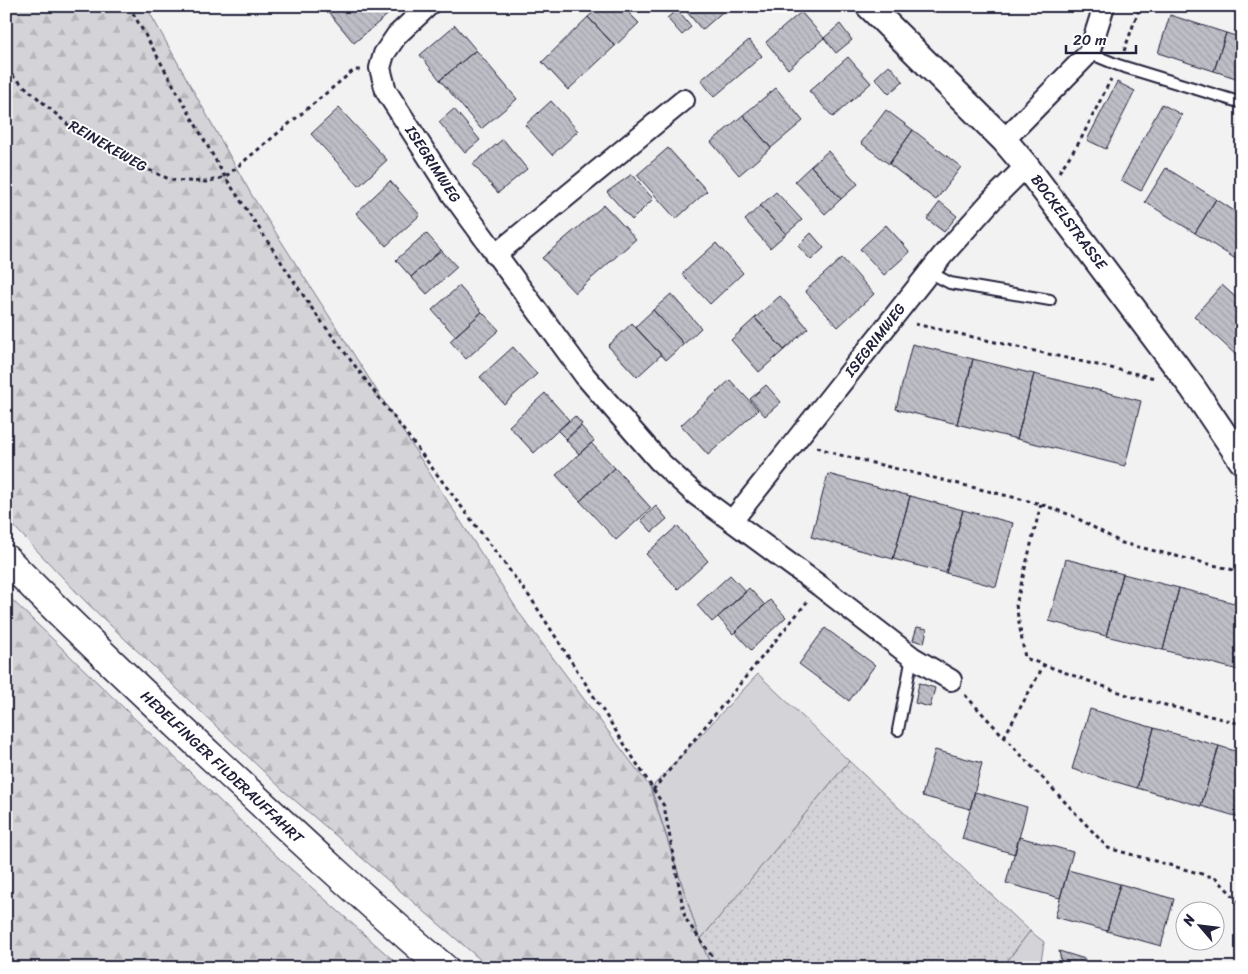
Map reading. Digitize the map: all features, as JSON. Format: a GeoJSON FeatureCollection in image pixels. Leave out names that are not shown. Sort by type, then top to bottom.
{"type":"FeatureCollection","features":[{"type":"Feature","properties":{"kind":"main road","name":"HEDELFINGER FILDERAUFFAHRT"},"geometry":{"type":"LineString","coordinates":[[6,559],[69,622],[336,873],[444,968]]}},
{"type":"Feature","properties":{"kind":"street"},"geometry":{"type":"LineString","coordinates":[[380,68],[384,54],[397,35],[428,6]]}},
{"type":"Feature","properties":{"kind":"street","name":"BOCKELSTRASSE"},"geometry":{"type":"LineString","coordinates":[[869,6],[1004,140],[1026,166],[1192,387],[1242,461]]}},
{"type":"Feature","properties":{"kind":"street"},"geometry":{"type":"LineString","coordinates":[[1004,140],[1089,54],[1104,6]]}},
{"type":"Feature","properties":{"kind":"street","name":"ISEGRIMWEG"},"geometry":{"type":"LineString","coordinates":[[380,68],[386,91],[452,194],[495,255],[584,376],[659,461],[695,494],[820,586],[912,657],[950,680]]}},
{"type":"Feature","properties":{"kind":"street"},"geometry":{"type":"LineString","coordinates":[[495,255],[684,100]]}},
{"type":"Feature","properties":{"kind":"street","name":"ISEGRIMWEG"},"geometry":{"type":"LineString","coordinates":[[732,521],[929,272],[992,200],[1026,166]]}},
{"type":"Feature","properties":{"kind":"lane"},"geometry":{"type":"LineString","coordinates":[[1089,54],[1118,65],[1242,103]]}},
{"type":"Feature","properties":{"kind":"lane"},"geometry":{"type":"LineString","coordinates":[[929,272],[950,284],[1050,300]]}},
{"type":"Feature","properties":{"kind":"lane"},"geometry":{"type":"LineString","coordinates":[[898,730],[912,657]]}},
{"type":"Feature","properties":{"kind":"path"},"geometry":{"type":"LineString","coordinates":[[129,6],[225,177],[315,313],[532,600],[664,806],[685,918],[720,968]]}},
{"type":"Feature","properties":{"kind":"path"},"geometry":{"type":"LineString","coordinates":[[1046,191],[1080,141],[1118,65],[1140,6]]}},
{"type":"Feature","properties":{"kind":"path"},"geometry":{"type":"LineString","coordinates":[[225,177],[354,70],[380,68]]}},
{"type":"Feature","properties":{"kind":"path","name":"REINEKEWEG"},"geometry":{"type":"LineString","coordinates":[[6,70],[74,129],[125,159],[172,180],[206,182],[225,177]]}},
{"type":"Feature","properties":{"kind":"path"},"geometry":{"type":"LineString","coordinates":[[918,325],[1192,387]]}},
{"type":"Feature","properties":{"kind":"path"},"geometry":{"type":"LineString","coordinates":[[836,454],[1041,504],[1073,516],[1122,543],[1242,572]]}},
{"type":"Feature","properties":{"kind":"path"},"geometry":{"type":"LineString","coordinates":[[1041,504],[1016,605],[1025,658],[1133,697],[1242,724]]}},
{"type":"Feature","properties":{"kind":"path"},"geometry":{"type":"LineString","coordinates":[[653,790],[820,586]]}},
{"type":"Feature","properties":{"kind":"path"},"geometry":{"type":"LineString","coordinates":[[1004,737],[1044,665]]}},
{"type":"Feature","properties":{"kind":"path"},"geometry":{"type":"LineString","coordinates":[[950,680],[1108,848],[1216,878],[1242,905]]}},
{"type":"Feature","properties":{"kind":"green space"},"geometry":{"type":"Polygon","coordinates":[[[6,6],[146,6],[251,194],[520,614],[650,787],[700,940],[712,968],[490,968],[284,791],[84,600],[6,518],[6,6]]]}},
{"type":"Feature","properties":{"kind":"green space"},"geometry":{"type":"Polygon","coordinates":[[[6,594],[282,861],[402,968],[6,968],[6,594]]]}},
{"type":"Feature","properties":{"kind":"green space"},"geometry":{"type":"Polygon","coordinates":[[[758,674],[849,761],[700,940],[651,788],[758,674]]]}},
{"type":"Feature","properties":{"kind":"green space"},"geometry":{"type":"Polygon","coordinates":[[[849,761],[1030,931],[1002,968],[712,968],[700,940],[849,761]]]}},
{"type":"Feature","properties":{"kind":"green space"},"geometry":{"type":"Polygon","coordinates":[[[1030,931],[1044,942],[1040,968],[1002,968],[1030,931]]]}},
{"type":"Feature","properties":{"kind":"building"},"geometry":{"type":"Polygon","coordinates":[[[330,6],[398,6],[354,43],[326,9],[330,6]]]}},
{"type":"Feature","properties":{"kind":"building"},"geometry":{"type":"Polygon","coordinates":[[[600,6],[622,6],[639,23],[615,46],[588,17],[600,6]]]}},
{"type":"Feature","properties":{"kind":"building"},"geometry":{"type":"Polygon","coordinates":[[[682,6],[726,6],[727,8],[702,30],[682,6]]]}},
{"type":"Feature","properties":{"kind":"building"},"geometry":{"type":"Polygon","coordinates":[[[677,10],[691,27],[682,35],[667,18],[677,10]]]}},
{"type":"Feature","properties":{"kind":"building"},"geometry":{"type":"Polygon","coordinates":[[[801,12],[824,38],[788,69],[766,42],[801,12]]]}},
{"type":"Feature","properties":{"kind":"building"},"geometry":{"type":"Polygon","coordinates":[[[1170,15],[1226,33],[1214,71],[1158,53],[1170,15]]]}},
{"type":"Feature","properties":{"kind":"building"},"geometry":{"type":"Polygon","coordinates":[[[588,17],[615,46],[568,90],[542,62],[588,17]]]}},
{"type":"Feature","properties":{"kind":"building"},"geometry":{"type":"Polygon","coordinates":[[[840,24],[852,40],[836,53],[824,38],[840,24]]]}},
{"type":"Feature","properties":{"kind":"building"},"geometry":{"type":"Polygon","coordinates":[[[455,25],[476,50],[440,80],[420,55],[455,25]]]}},
{"type":"Feature","properties":{"kind":"building"},"geometry":{"type":"Polygon","coordinates":[[[1226,33],[1242,38],[1242,80],[1214,71],[1226,33]]]}},
{"type":"Feature","properties":{"kind":"building"},"geometry":{"type":"Polygon","coordinates":[[[749,40],[762,56],[714,97],[701,80],[749,40]]]}},
{"type":"Feature","properties":{"kind":"building"},"geometry":{"type":"Polygon","coordinates":[[[476,50],[517,99],[481,129],[440,80],[476,50]]]}},
{"type":"Feature","properties":{"kind":"building"},"geometry":{"type":"Polygon","coordinates":[[[848,57],[871,83],[833,117],[809,91],[848,57]]]}},
{"type":"Feature","properties":{"kind":"building"},"geometry":{"type":"Polygon","coordinates":[[[889,65],[903,81],[889,94],[875,78],[889,65]]]}},
{"type":"Feature","properties":{"kind":"building"},"geometry":{"type":"Polygon","coordinates":[[[1117,82],[1135,91],[1106,149],[1087,140],[1117,82]]]}},
{"type":"Feature","properties":{"kind":"building"},"geometry":{"type":"Polygon","coordinates":[[[776,88],[803,121],[771,148],[743,115],[776,88]]]}},
{"type":"Feature","properties":{"kind":"building"},"geometry":{"type":"Polygon","coordinates":[[[551,101],[578,131],[552,155],[525,125],[551,101]]]}},
{"type":"Feature","properties":{"kind":"building"},"geometry":{"type":"Polygon","coordinates":[[[1162,104],[1182,115],[1141,191],[1121,180],[1162,104]]]}},
{"type":"Feature","properties":{"kind":"building"},"geometry":{"type":"Polygon","coordinates":[[[339,108],[387,160],[359,186],[311,134],[339,108]]]}},
{"type":"Feature","properties":{"kind":"building"},"geometry":{"type":"Polygon","coordinates":[[[454,109],[480,140],[465,153],[439,122],[454,109]]]}},
{"type":"Feature","properties":{"kind":"building"},"geometry":{"type":"Polygon","coordinates":[[[886,110],[913,130],[889,164],[861,143],[886,110]]]}},
{"type":"Feature","properties":{"kind":"building"},"geometry":{"type":"Polygon","coordinates":[[[743,115],[771,148],[739,175],[711,142],[743,115]]]}},
{"type":"Feature","properties":{"kind":"building"},"geometry":{"type":"Polygon","coordinates":[[[913,130],[961,167],[936,200],[889,164],[913,130]]]}},
{"type":"Feature","properties":{"kind":"building"},"geometry":{"type":"Polygon","coordinates":[[[503,139],[527,169],[498,193],[473,164],[503,139]]]}},
{"type":"Feature","properties":{"kind":"building"},"geometry":{"type":"Polygon","coordinates":[[[668,148],[707,191],[676,219],[637,175],[668,148]]]}},
{"type":"Feature","properties":{"kind":"building"},"geometry":{"type":"Polygon","coordinates":[[[828,151],[858,184],[841,199],[811,166],[828,151]]]}},
{"type":"Feature","properties":{"kind":"building"},"geometry":{"type":"Polygon","coordinates":[[[811,166],[841,199],[825,214],[795,181],[811,166]]]}},
{"type":"Feature","properties":{"kind":"building"},"geometry":{"type":"Polygon","coordinates":[[[1166,168],[1216,199],[1195,233],[1145,202],[1166,168]]]}},
{"type":"Feature","properties":{"kind":"building"},"geometry":{"type":"Polygon","coordinates":[[[632,174],[653,199],[632,220],[607,192],[632,174]]]}},
{"type":"Feature","properties":{"kind":"building"},"geometry":{"type":"Polygon","coordinates":[[[390,181],[420,215],[386,246],[356,213],[390,181]]]}},
{"type":"Feature","properties":{"kind":"building"},"geometry":{"type":"Polygon","coordinates":[[[776,192],[802,220],[786,234],[760,206],[776,192]]]}},
{"type":"Feature","properties":{"kind":"building"},"geometry":{"type":"Polygon","coordinates":[[[1216,199],[1242,216],[1242,263],[1195,233],[1216,199]]]}},
{"type":"Feature","properties":{"kind":"building"},"geometry":{"type":"Polygon","coordinates":[[[940,202],[957,216],[944,232],[927,219],[940,202]]]}},
{"type":"Feature","properties":{"kind":"building"},"geometry":{"type":"Polygon","coordinates":[[[604,205],[636,239],[575,293],[542,258],[604,205]]]}},
{"type":"Feature","properties":{"kind":"building"},"geometry":{"type":"Polygon","coordinates":[[[760,206],[786,234],[770,248],[745,220],[760,206]]]}},
{"type":"Feature","properties":{"kind":"building"},"geometry":{"type":"Polygon","coordinates":[[[886,225],[910,252],[884,275],[860,249],[886,225]]]}},
{"type":"Feature","properties":{"kind":"building"},"geometry":{"type":"Polygon","coordinates":[[[426,233],[441,250],[411,277],[396,260],[426,233]]]}},
{"type":"Feature","properties":{"kind":"building"},"geometry":{"type":"Polygon","coordinates":[[[811,233],[824,248],[811,260],[798,246],[811,233]]]}},
{"type":"Feature","properties":{"kind":"building"},"geometry":{"type":"Polygon","coordinates":[[[716,243],[743,273],[710,304],[682,274],[716,243]]]}},
{"type":"Feature","properties":{"kind":"building"},"geometry":{"type":"Polygon","coordinates":[[[441,250],[457,267],[427,294],[411,277],[441,250]]]}},
{"type":"Feature","properties":{"kind":"building"},"geometry":{"type":"Polygon","coordinates":[[[842,258],[874,294],[838,327],[805,291],[842,258]]]}},
{"type":"Feature","properties":{"kind":"building"},"geometry":{"type":"Polygon","coordinates":[[[1222,285],[1242,303],[1242,350],[1237,356],[1194,316],[1222,285]]]}},
{"type":"Feature","properties":{"kind":"building"},"geometry":{"type":"Polygon","coordinates":[[[459,286],[482,312],[455,336],[432,310],[459,286]]]}},
{"type":"Feature","properties":{"kind":"building"},"geometry":{"type":"Polygon","coordinates":[[[671,294],[701,328],[684,344],[653,310],[671,294]]]}},
{"type":"Feature","properties":{"kind":"building"},"geometry":{"type":"Polygon","coordinates":[[[780,296],[808,328],[784,350],[755,318],[780,296]]]}},
{"type":"Feature","properties":{"kind":"building"},"geometry":{"type":"Polygon","coordinates":[[[653,310],[684,344],[666,360],[635,327],[653,310]]]}},
{"type":"Feature","properties":{"kind":"building"},"geometry":{"type":"Polygon","coordinates":[[[482,312],[499,330],[466,359],[450,341],[482,312]]]}},
{"type":"Feature","properties":{"kind":"building"},"geometry":{"type":"Polygon","coordinates":[[[755,318],[784,350],[759,372],[731,340],[755,318]]]}},
{"type":"Feature","properties":{"kind":"building"},"geometry":{"type":"Polygon","coordinates":[[[632,323],[661,355],[637,377],[608,346],[632,323]]]}},
{"type":"Feature","properties":{"kind":"building"},"geometry":{"type":"Polygon","coordinates":[[[912,344],[973,359],[957,424],[896,409],[912,344]]]}},
{"type":"Feature","properties":{"kind":"building"},"geometry":{"type":"Polygon","coordinates":[[[513,347],[537,374],[504,404],[480,377],[513,347]]]}},
{"type":"Feature","properties":{"kind":"building"},"geometry":{"type":"Polygon","coordinates":[[[973,359],[1034,374],[1017,439],[957,424],[973,359]]]}},
{"type":"Feature","properties":{"kind":"building"},"geometry":{"type":"Polygon","coordinates":[[[1034,374],[1141,401],[1125,466],[1017,439],[1034,374]]]}},
{"type":"Feature","properties":{"kind":"building"},"geometry":{"type":"Polygon","coordinates":[[[730,380],[758,410],[708,455],[681,425],[730,380]]]}},
{"type":"Feature","properties":{"kind":"building"},"geometry":{"type":"Polygon","coordinates":[[[766,385],[781,402],[765,416],[750,399],[766,385]]]}},
{"type":"Feature","properties":{"kind":"building"},"geometry":{"type":"Polygon","coordinates":[[[545,393],[569,420],[534,453],[509,426],[545,393]]]}},
{"type":"Feature","properties":{"kind":"building"},"geometry":{"type":"Polygon","coordinates":[[[575,416],[582,424],[566,439],[558,431],[575,416]]]}},
{"type":"Feature","properties":{"kind":"building"},"geometry":{"type":"Polygon","coordinates":[[[581,426],[594,441],[579,454],[566,440],[581,426]]]}},
{"type":"Feature","properties":{"kind":"building"},"geometry":{"type":"Polygon","coordinates":[[[591,443],[615,468],[580,501],[556,475],[591,443]]]}},
{"type":"Feature","properties":{"kind":"building"},"geometry":{"type":"Polygon","coordinates":[[[615,468],[651,508],[616,540],[580,501],[615,468]]]}},
{"type":"Feature","properties":{"kind":"building"},"geometry":{"type":"Polygon","coordinates":[[[828,474],[910,496],[893,559],[811,537],[828,474]]]}},
{"type":"Feature","properties":{"kind":"building"},"geometry":{"type":"Polygon","coordinates":[[[910,496],[963,510],[946,573],[893,559],[910,496]]]}},
{"type":"Feature","properties":{"kind":"building"},"geometry":{"type":"Polygon","coordinates":[[[656,506],[667,519],[652,532],[641,520],[656,506]]]}},
{"type":"Feature","properties":{"kind":"building"},"geometry":{"type":"Polygon","coordinates":[[[963,510],[1013,523],[996,587],[946,573],[963,510]]]}},
{"type":"Feature","properties":{"kind":"building"},"geometry":{"type":"Polygon","coordinates":[[[677,526],[708,561],[678,589],[646,554],[677,526]]]}},
{"type":"Feature","properties":{"kind":"building"},"geometry":{"type":"Polygon","coordinates":[[[1066,559],[1123,574],[1106,636],[1049,621],[1066,559]]]}},
{"type":"Feature","properties":{"kind":"building"},"geometry":{"type":"Polygon","coordinates":[[[1123,574],[1179,588],[1163,650],[1106,636],[1123,574]]]}},
{"type":"Feature","properties":{"kind":"building"},"geometry":{"type":"Polygon","coordinates":[[[730,575],[746,592],[712,622],[697,605],[730,575]]]}},
{"type":"Feature","properties":{"kind":"building"},"geometry":{"type":"Polygon","coordinates":[[[749,588],[765,605],[733,634],[718,617],[749,588]]]}},
{"type":"Feature","properties":{"kind":"building"},"geometry":{"type":"Polygon","coordinates":[[[1179,588],[1234,603],[1236,596],[1242,598],[1242,671],[1163,650],[1179,588]]]}},
{"type":"Feature","properties":{"kind":"building"},"geometry":{"type":"Polygon","coordinates":[[[770,600],[786,617],[751,650],[735,632],[770,600]]]}},
{"type":"Feature","properties":{"kind":"building"},"geometry":{"type":"Polygon","coordinates":[[[917,627],[927,629],[924,643],[913,640],[917,627]]]}},
{"type":"Feature","properties":{"kind":"building"},"geometry":{"type":"Polygon","coordinates":[[[825,628],[875,665],[849,701],[799,664],[825,628]]]}},
{"type":"Feature","properties":{"kind":"building"},"geometry":{"type":"Polygon","coordinates":[[[919,683],[935,688],[930,707],[915,703],[919,683]]]}},
{"type":"Feature","properties":{"kind":"building"},"geometry":{"type":"Polygon","coordinates":[[[1090,709],[1154,728],[1137,788],[1072,769],[1090,709]]]}},
{"type":"Feature","properties":{"kind":"building"},"geometry":{"type":"Polygon","coordinates":[[[1154,728],[1219,746],[1201,806],[1137,788],[1154,728]]]}},
{"type":"Feature","properties":{"kind":"building"},"geometry":{"type":"Polygon","coordinates":[[[1219,746],[1242,753],[1242,818],[1201,806],[1219,746]]]}},
{"type":"Feature","properties":{"kind":"building"},"geometry":{"type":"Polygon","coordinates":[[[935,750],[982,763],[970,809],[922,796],[935,750]]]}},
{"type":"Feature","properties":{"kind":"building"},"geometry":{"type":"Polygon","coordinates":[[[975,792],[1027,807],[1015,854],[962,839],[975,792]]]}},
{"type":"Feature","properties":{"kind":"building"},"geometry":{"type":"Polygon","coordinates":[[[1019,837],[1073,852],[1060,898],[1006,883],[1019,837]]]}},
{"type":"Feature","properties":{"kind":"building"},"geometry":{"type":"Polygon","coordinates":[[[1068,870],[1120,884],[1107,931],[1055,917],[1068,870]]]}},
{"type":"Feature","properties":{"kind":"building"},"geometry":{"type":"Polygon","coordinates":[[[1120,884],[1174,899],[1161,946],[1107,931],[1120,884]]]}},
{"type":"Feature","properties":{"kind":"building"},"geometry":{"type":"Polygon","coordinates":[[[1059,951],[1085,959],[1083,968],[1070,968],[1062,965],[1059,951]]]}}]}
